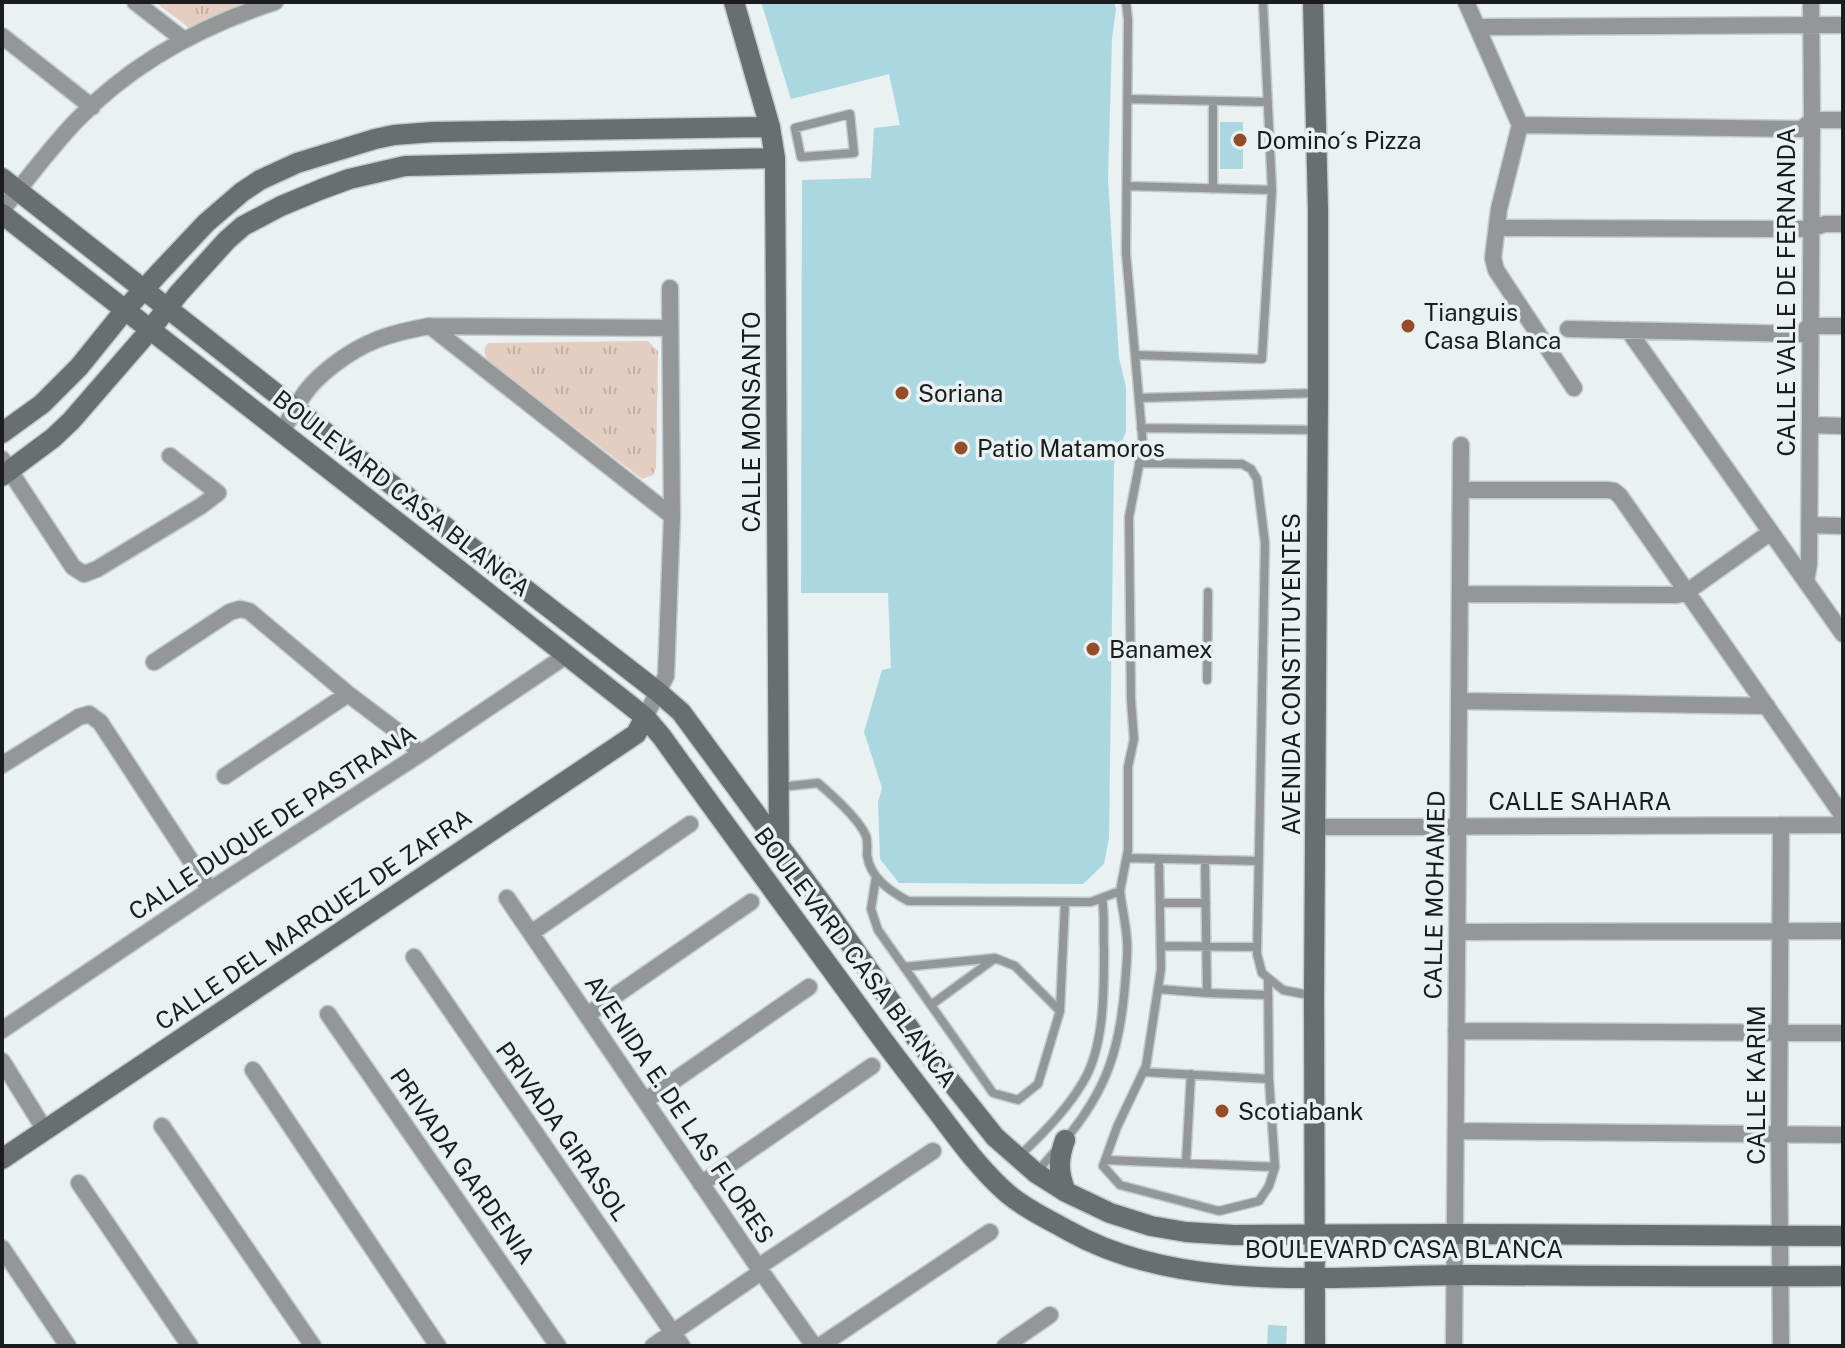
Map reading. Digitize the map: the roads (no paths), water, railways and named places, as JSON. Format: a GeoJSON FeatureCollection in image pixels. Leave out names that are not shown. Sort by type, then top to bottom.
{"type":"FeatureCollection","features":[{"type":"Feature","properties":{"kind":"street"},"geometry":{"type":"LineString","coordinates":[[135,2],[184,40]]}},
{"type":"Feature","properties":{"kind":"street"},"geometry":{"type":"LineString","coordinates":[[2,212],[10,184],[110,89],[164,50],[214,25],[275,2]]}},
{"type":"Feature","properties":{"kind":"street","name":"CALLE MONSANTO"},"geometry":{"type":"LineString","coordinates":[[734,2],[773,143],[780,847]]}},
{"type":"Feature","properties":{"kind":"street","name":"AVENIDA CONSTITUYENTES"},"geometry":{"type":"LineString","coordinates":[[1313,2],[1318,211],[1315,1346]]}},
{"type":"Feature","properties":{"kind":"street"},"geometry":{"type":"LineString","coordinates":[[1466,2],[1520,125],[1499,209],[1493,258],[1496,270],[1574,388]]}},
{"type":"Feature","properties":{"kind":"street","name":"CALLE VALLE DE FERNANDA"},"geometry":{"type":"LineString","coordinates":[[1806,581],[1809,564],[1811,2]]}},
{"type":"Feature","properties":{"kind":"street"},"geometry":{"type":"LineString","coordinates":[[1478,27],[1843,25]]}},
{"type":"Feature","properties":{"kind":"street"},"geometry":{"type":"LineString","coordinates":[[2,36],[92,107]]}},
{"type":"Feature","properties":{"kind":"street"},"geometry":{"type":"LineString","coordinates":[[1520,125],[1802,129],[1812,120],[1843,120]]}},
{"type":"Feature","properties":{"kind":"street"},"geometry":{"type":"LineString","coordinates":[[2,433],[42,404],[79,367],[143,289],[206,223],[251,186],[297,163],[375,139],[433,132],[773,143]]}},
{"type":"Feature","properties":{"kind":"street"},"geometry":{"type":"LineString","coordinates":[[170,456],[218,493],[97,569],[84,574],[73,567],[4,469],[53,438],[71,421],[227,240],[248,223],[322,189],[405,166],[773,143]]}},
{"type":"Feature","properties":{"kind":"street","name":"BOULEVARD CASA BLANCA"},"geometry":{"type":"LineString","coordinates":[[10,184],[681,712],[916,1038],[979,1118],[1017,1157],[1066,1192],[1110,1213],[1163,1228],[1234,1235],[1843,1236]]}},
{"type":"Feature","properties":{"kind":"street","name":"BOULEVARD CASA BLANCA"},"geometry":{"type":"LineString","coordinates":[[2,212],[645,717],[891,1052],[986,1173],[1021,1204],[1048,1221],[1096,1244],[1157,1264],[1224,1275],[1843,1276]]}},
{"type":"Feature","properties":{"kind":"street"},"geometry":{"type":"LineString","coordinates":[[1497,228],[1810,229],[1825,224],[1843,224]]}},
{"type":"Feature","properties":{"kind":"street"},"geometry":{"type":"LineString","coordinates":[[645,717],[666,676],[672,516],[670,288]]}},
{"type":"Feature","properties":{"kind":"street"},"geometry":{"type":"LineString","coordinates":[[282,431],[303,395],[319,377],[371,340],[430,326],[670,328]]}},
{"type":"Feature","properties":{"kind":"street"},"geometry":{"type":"LineString","coordinates":[[430,326],[672,516]]}},
{"type":"Feature","properties":{"kind":"street"},"geometry":{"type":"LineString","coordinates":[[1568,329],[1801,334],[1809,326],[1843,326]]}},
{"type":"Feature","properties":{"kind":"street"},"geometry":{"type":"LineString","coordinates":[[1628,330],[1842,631]]}},
{"type":"Feature","properties":{"kind":"street"},"geometry":{"type":"LineString","coordinates":[[1810,425],[1843,426]]}},
{"type":"Feature","properties":{"kind":"street","name":"CALLE MOHAMED"},"geometry":{"type":"LineString","coordinates":[[1454,1346],[1461,445]]}},
{"type":"Feature","properties":{"kind":"street"},"geometry":{"type":"LineString","coordinates":[[1461,490],[1614,491],[1620,496],[1843,816]]}},
{"type":"Feature","properties":{"kind":"street"},"geometry":{"type":"LineString","coordinates":[[1809,525],[1843,526]]}},
{"type":"Feature","properties":{"kind":"street"},"geometry":{"type":"LineString","coordinates":[[1460,594],[1677,595],[1688,591],[1771,532]]}},
{"type":"Feature","properties":{"kind":"street"},"geometry":{"type":"LineString","coordinates":[[521,619],[538,599]]}},
{"type":"Feature","properties":{"kind":"street"},"geometry":{"type":"LineString","coordinates":[[154,662],[230,612],[240,609],[249,611],[405,737],[420,754]]}},
{"type":"Feature","properties":{"kind":"street","name":"CALLE DUQUE DE PASTRANA"},"geometry":{"type":"LineString","coordinates":[[2,1030],[567,655]]}},
{"type":"Feature","properties":{"kind":"street"},"geometry":{"type":"LineString","coordinates":[[225,776],[348,694]]}},
{"type":"Feature","properties":{"kind":"street"},"geometry":{"type":"LineString","coordinates":[[1459,701],[1767,706]]}},
{"type":"Feature","properties":{"kind":"street"},"geometry":{"type":"LineString","coordinates":[[2,765],[79,717],[89,714],[100,722],[210,890]]}},
{"type":"Feature","properties":{"kind":"street","name":"CALLE DEL MARQUEZ DE ZAFRA"},"geometry":{"type":"LineString","coordinates":[[2,1159],[636,734],[645,717]]}},
{"type":"Feature","properties":{"kind":"street"},"geometry":{"type":"LineString","coordinates":[[531,933],[690,824]]}},
{"type":"Feature","properties":{"kind":"street","name":"CALLE KARIM"},"geometry":{"type":"LineString","coordinates":[[1781,825],[1781,1346]]}},
{"type":"Feature","properties":{"kind":"street","name":"CALLE SAHARA"},"geometry":{"type":"LineString","coordinates":[[1316,827],[1843,825]]}},
{"type":"Feature","properties":{"kind":"street"},"geometry":{"type":"LineString","coordinates":[[757,866],[780,847]]}},
{"type":"Feature","properties":{"kind":"street","name":"AVENIDA E. DE LAS FLORES"},"geometry":{"type":"LineString","coordinates":[[507,898],[814,1346]]}},
{"type":"Feature","properties":{"kind":"street"},"geometry":{"type":"LineString","coordinates":[[587,1015],[751,902]]}},
{"type":"Feature","properties":{"kind":"street"},"geometry":{"type":"LineString","coordinates":[[1457,932],[1843,931]]}},
{"type":"Feature","properties":{"kind":"street","name":"PRIVADA GIRASOL"},"geometry":{"type":"LineString","coordinates":[[414,957],[678,1339]]}},
{"type":"Feature","properties":{"kind":"street"},"geometry":{"type":"LineString","coordinates":[[646,1100],[809,987]]}},
{"type":"Feature","properties":{"kind":"street","name":"PRIVADA GARDENIA"},"geometry":{"type":"LineString","coordinates":[[328,1014],[558,1346]]}},
{"type":"Feature","properties":{"kind":"street"},"geometry":{"type":"LineString","coordinates":[[1456,1031],[1843,1033]]}},
{"type":"Feature","properties":{"kind":"street"},"geometry":{"type":"LineString","coordinates":[[2,1061],[45,1130]]}},
{"type":"Feature","properties":{"kind":"street"},"geometry":{"type":"LineString","coordinates":[[701,1184],[872,1066]]}},
{"type":"Feature","properties":{"kind":"street"},"geometry":{"type":"LineString","coordinates":[[253,1070],[438,1346]]}},
{"type":"Feature","properties":{"kind":"street"},"geometry":{"type":"LineString","coordinates":[[162,1126],[313,1346]]}},
{"type":"Feature","properties":{"kind":"street"},"geometry":{"type":"LineString","coordinates":[[1456,1131],[1843,1135]]}},
{"type":"Feature","properties":{"kind":"street"},"geometry":{"type":"LineString","coordinates":[[1065,1140],[1059,1166],[1066,1192]]}},
{"type":"Feature","properties":{"kind":"street"},"geometry":{"type":"LineString","coordinates":[[653,1346],[678,1339],[760,1270],[933,1151]]}},
{"type":"Feature","properties":{"kind":"street"},"geometry":{"type":"LineString","coordinates":[[986,1173],[1017,1157]]}},
{"type":"Feature","properties":{"kind":"street"},"geometry":{"type":"LineString","coordinates":[[1036,1173],[1033,1197],[1048,1221]]}},
{"type":"Feature","properties":{"kind":"street"},"geometry":{"type":"LineString","coordinates":[[79,1183],[190,1346]]}},
{"type":"Feature","properties":{"kind":"street"},"geometry":{"type":"LineString","coordinates":[[820,1346],[990,1232]]}},
{"type":"Feature","properties":{"kind":"street"},"geometry":{"type":"LineString","coordinates":[[2,1248],[68,1346]]}},
{"type":"Feature","properties":{"kind":"street"},"geometry":{"type":"LineString","coordinates":[[1005,1346],[1050,1315]]}},
{"type":"Feature","properties":{"kind":"lane"},"geometry":{"type":"LineString","coordinates":[[1036,1173],[1089,1108],[1101,1086],[1117,1045],[1122,1021],[1128,943],[1120,891],[1128,850],[1128,767],[1134,739],[1129,517],[1143,445],[1126,253],[1126,2]]}},
{"type":"Feature","properties":{"kind":"lane"},"geometry":{"type":"LineString","coordinates":[[1135,355],[1262,359],[1272,190],[1263,2]]}},
{"type":"Feature","properties":{"kind":"lane"},"geometry":{"type":"LineString","coordinates":[[1128,99],[1268,102]]}},
{"type":"Feature","properties":{"kind":"lane"},"geometry":{"type":"LineString","coordinates":[[1213,101],[1213,189]]}},
{"type":"Feature","properties":{"kind":"lane"},"geometry":{"type":"LineString","coordinates":[[850,114],[854,153],[801,157],[798,145],[795,128],[850,114]]}},
{"type":"Feature","properties":{"kind":"lane"},"geometry":{"type":"LineString","coordinates":[[773,143],[798,145]]}},
{"type":"Feature","properties":{"kind":"lane"},"geometry":{"type":"LineString","coordinates":[[1127,186],[1272,190]]}},
{"type":"Feature","properties":{"kind":"lane"},"geometry":{"type":"LineString","coordinates":[[1139,398],[1318,393]]}},
{"type":"Feature","properties":{"kind":"lane"},"geometry":{"type":"LineString","coordinates":[[1141,428],[1318,430]]}},
{"type":"Feature","properties":{"kind":"lane"},"geometry":{"type":"LineString","coordinates":[[1139,463],[1242,464],[1251,469],[1257,479],[1265,543],[1257,954],[1262,973],[1283,990],[1314,997]]}},
{"type":"Feature","properties":{"kind":"lane"},"geometry":{"type":"LineString","coordinates":[[1207,680],[1208,592]]}},
{"type":"Feature","properties":{"kind":"lane"},"geometry":{"type":"LineString","coordinates":[[780,787],[818,783],[838,801],[867,837],[867,858],[876,877],[890,891],[908,901],[1091,902],[1120,891]]}},
{"type":"Feature","properties":{"kind":"lane"},"geometry":{"type":"LineString","coordinates":[[1127,858],[1259,861]]}},
{"type":"Feature","properties":{"kind":"lane"},"geometry":{"type":"LineString","coordinates":[[1159,859],[1161,969],[1146,1066],[1117,1127],[1103,1166],[1120,1185],[1219,1211],[1259,1201],[1269,1186],[1275,1167],[1269,1079],[1268,978]]}},
{"type":"Feature","properties":{"kind":"lane"},"geometry":{"type":"LineString","coordinates":[[1205,860],[1207,993]]}},
{"type":"Feature","properties":{"kind":"lane"},"geometry":{"type":"LineString","coordinates":[[876,877],[871,909],[878,930],[993,1093],[1018,1100],[1038,1084],[1060,1011],[1065,902]]}},
{"type":"Feature","properties":{"kind":"lane"},"geometry":{"type":"LineString","coordinates":[[1017,1157],[1057,1118],[1085,1080],[1096,1049],[1104,991],[1102,898]]}},
{"type":"Feature","properties":{"kind":"lane"},"geometry":{"type":"LineString","coordinates":[[1160,903],[1206,903]]}},
{"type":"Feature","properties":{"kind":"lane"},"geometry":{"type":"LineString","coordinates":[[1161,946],[1257,947]]}},
{"type":"Feature","properties":{"kind":"lane"},"geometry":{"type":"LineString","coordinates":[[904,967],[995,958],[1015,966],[1060,1011]]}},
{"type":"Feature","properties":{"kind":"lane"},"geometry":{"type":"LineString","coordinates":[[931,1005],[995,958]]}},
{"type":"Feature","properties":{"kind":"lane"},"geometry":{"type":"LineString","coordinates":[[1158,989],[1268,995]]}},
{"type":"Feature","properties":{"kind":"lane"},"geometry":{"type":"LineString","coordinates":[[1144,1072],[1269,1079]]}},
{"type":"Feature","properties":{"kind":"lane"},"geometry":{"type":"LineString","coordinates":[[1186,1163],[1191,1074]]}},
{"type":"Feature","properties":{"kind":"lane"},"geometry":{"type":"LineString","coordinates":[[1105,1160],[1275,1167]]}},
{"type":"Feature","properties":{"kind":"place","name":"Domino´s Pizza"},"geometry":{"type":"Point","coordinates":[1240,140]}},
{"type":"Feature","properties":{"kind":"place","name":"Tianguis Casa Blanca"},"geometry":{"type":"Point","coordinates":[1408,326]}},
{"type":"Feature","properties":{"kind":"place","name":"Soriana"},"geometry":{"type":"Point","coordinates":[902,393]}},
{"type":"Feature","properties":{"kind":"place","name":"Patio Matamoros"},"geometry":{"type":"Point","coordinates":[961,448]}},
{"type":"Feature","properties":{"kind":"place","name":"Banamex"},"geometry":{"type":"Point","coordinates":[1093,649]}},
{"type":"Feature","properties":{"kind":"place","name":"Scotiabank"},"geometry":{"type":"Point","coordinates":[1222,1111]}}]}
